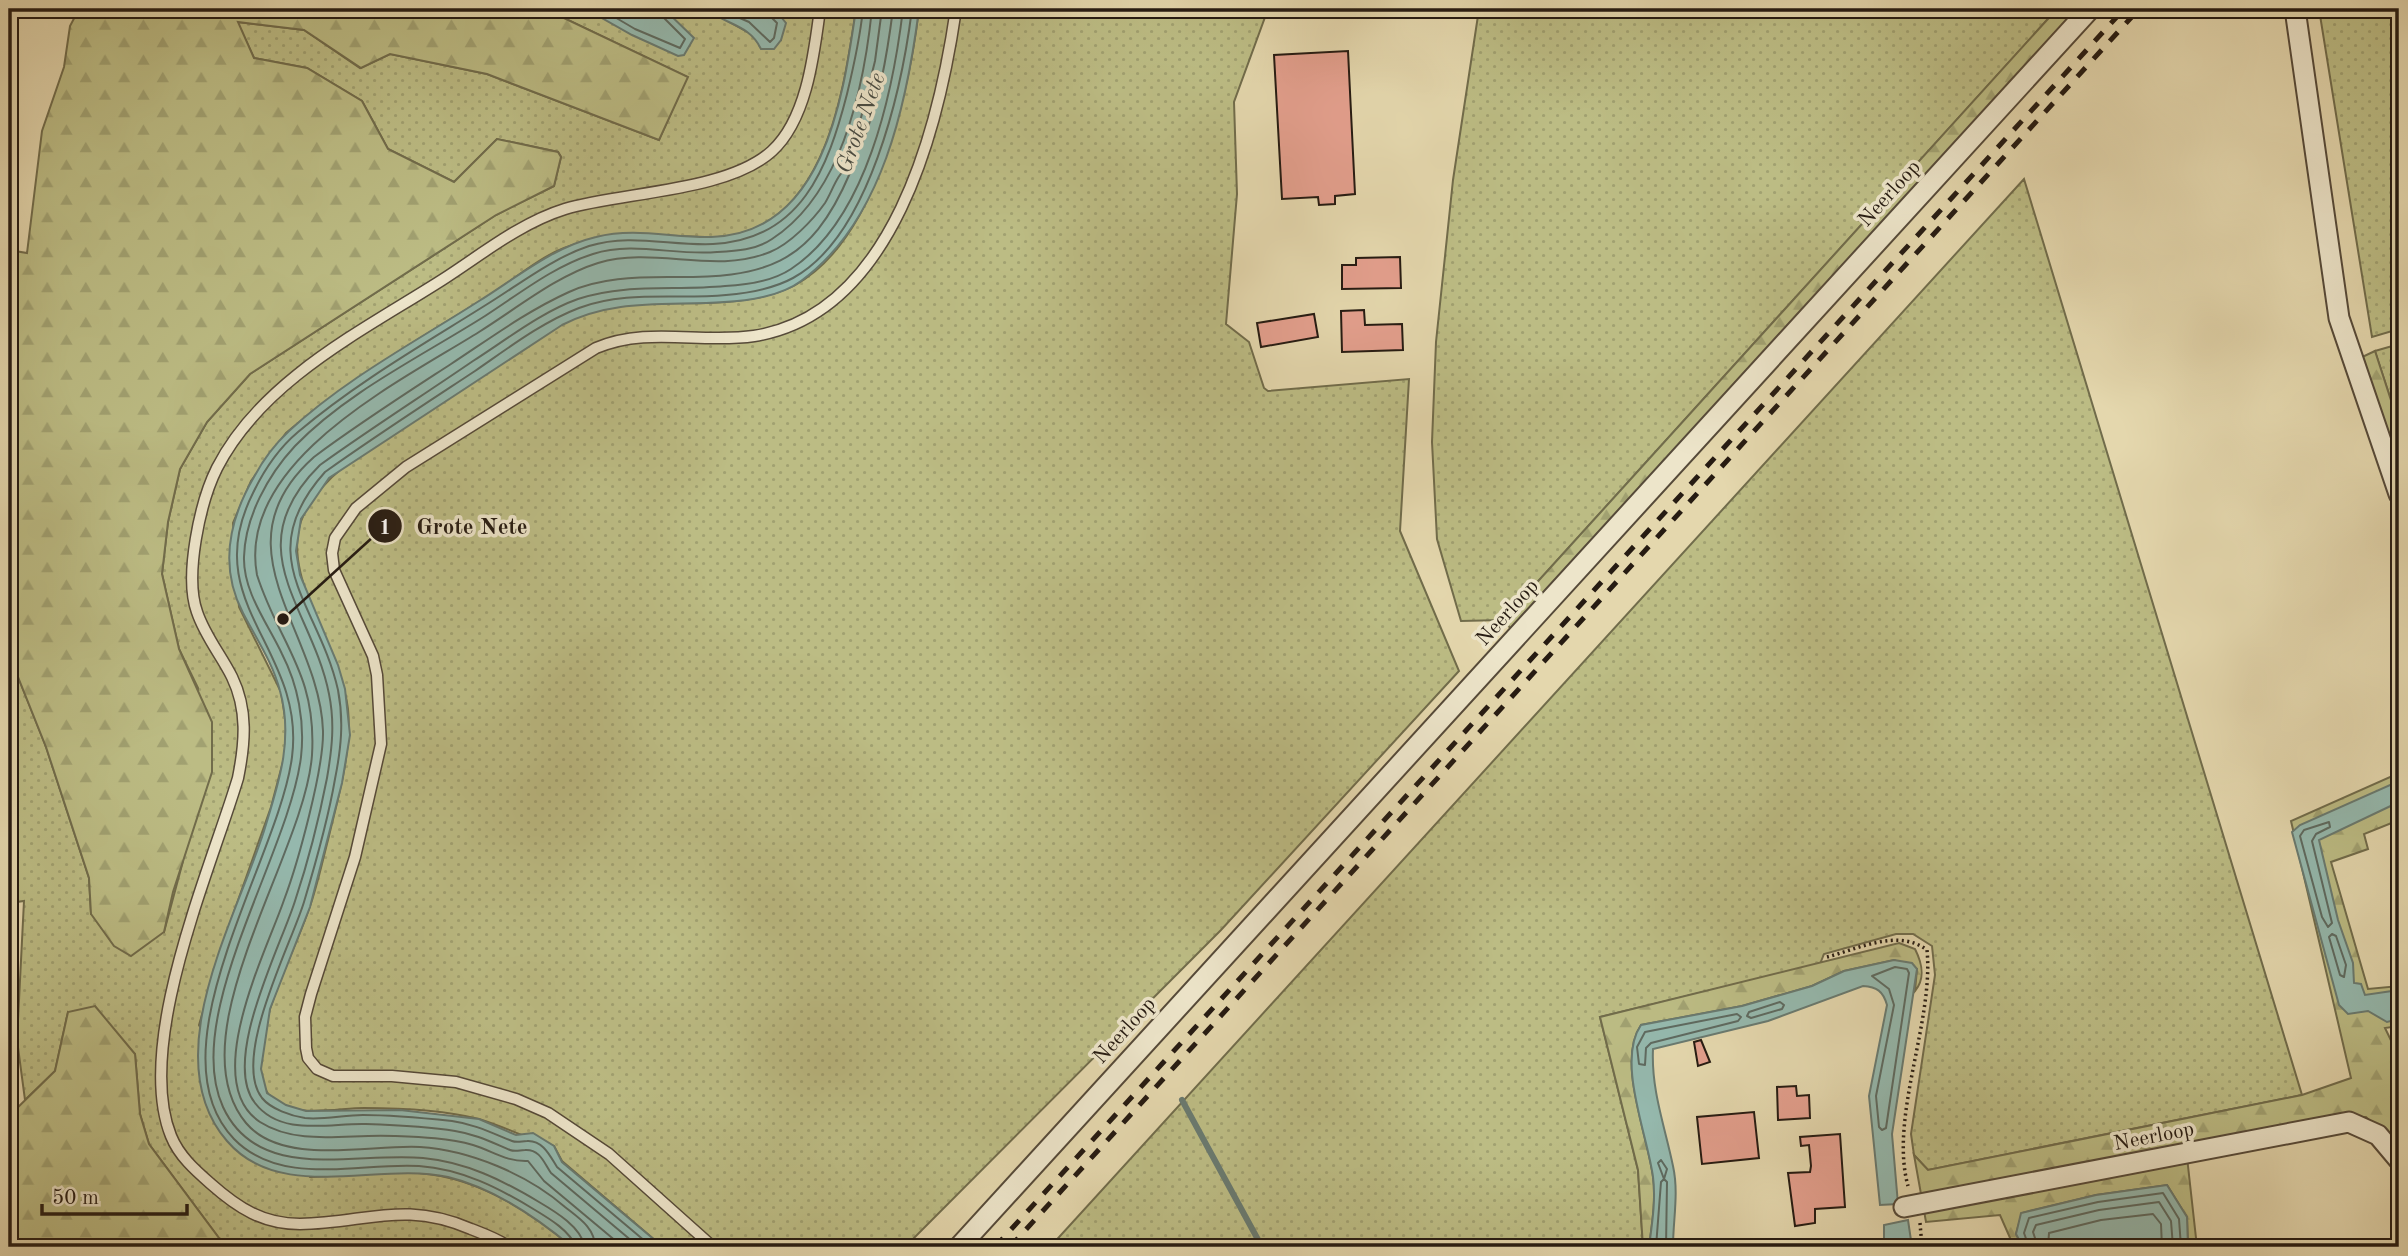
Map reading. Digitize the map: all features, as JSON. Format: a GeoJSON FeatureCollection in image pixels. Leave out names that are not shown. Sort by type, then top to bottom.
{"type":"FeatureCollection","features":[{"type":"Feature","properties":{"kind":"street","name":"Neerloop"},"geometry":{"type":"LineString","coordinates":[[959,1247],[2090,9]]}},
{"type":"Feature","properties":{"kind":"street"},"geometry":{"type":"LineString","coordinates":[[2295,9],[2339,318],[2399,494]]}},
{"type":"Feature","properties":{"kind":"street","name":"Neerloop"},"geometry":{"type":"LineString","coordinates":[[1911,1206],[2349,1122],[2378,1135],[2399,1160]]}},
{"type":"Feature","properties":{"kind":"lane"},"geometry":{"type":"LineString","coordinates":[[509,1247],[466,1226],[424,1214],[391,1213],[303,1224],[277,1223],[253,1216],[186,1161],[172,1138],[163,1111],[160,1073],[163,1035],[173,985],[234,789],[243,750],[241,701],[196,610],[193,568],[205,498],[217,467],[239,435],[286,384],[339,346],[511,235],[565,209],[671,190],[748,167],[771,152],[792,129],[816,37],[820,9]]}},
{"type":"Feature","properties":{"kind":"lane"},"geometry":{"type":"LineString","coordinates":[[713,1247],[609,1154],[548,1113],[516,1099],[456,1082],[392,1076],[333,1076],[317,1069],[309,1058],[305,1017],[355,857],[381,744],[381,698],[373,656],[341,587],[332,553],[344,522],[371,495],[406,467],[596,348],[611,342],[648,336],[703,339],[756,335],[795,324],[841,293],[892,226],[912,187],[940,96],[956,9]]}},
{"type":"Feature","properties":{"kind":"path"},"geometry":{"type":"LineString","coordinates":[[1827,957],[1900,939],[1917,942],[1927,950],[1927,975],[1904,1155],[1911,1206],[1922,1247]]}},
{"type":"Feature","properties":{"kind":"green space"},"geometry":{"type":"Polygon","coordinates":[[[79,9],[545,9],[688,77],[659,140],[487,74],[390,54],[361,68],[304,30],[238,22],[254,58],[307,68],[362,101],[388,149],[454,182],[497,139],[558,152],[561,157],[554,186],[496,215],[250,374],[207,422],[180,469],[168,522],[162,574],[179,649],[212,722],[212,772],[173,892],[164,932],[131,956],[114,946],[91,914],[89,878],[46,747],[18,677],[9,666],[9,250],[27,253],[42,131],[64,67],[70,26],[79,9]]]}},
{"type":"Feature","properties":{"kind":"green space"},"geometry":{"type":"Polygon","coordinates":[[[545,9],[706,9],[755,36],[781,40],[780,14],[766,9],[856,9],[844,82],[834,121],[820,158],[801,190],[777,215],[745,232],[705,237],[617,235],[554,252],[378,365],[314,410],[286,433],[251,481],[233,523],[239,607],[281,692],[286,724],[285,754],[271,807],[224,940],[199,1025],[310,1177],[418,1173],[461,1181],[520,1208],[572,1247],[448,1247],[420,1241],[391,1247],[232,1247],[219,1238],[149,1144],[140,1114],[135,1054],[68,1012],[55,1071],[25,1100],[17,1040],[24,901],[9,903],[9,666],[18,677],[46,747],[89,878],[91,914],[164,932],[183,861],[198,688],[179,649],[162,574],[168,522],[180,469],[207,422],[250,374],[496,215],[554,186],[561,157],[558,152],[497,139],[454,182],[388,149],[362,101],[307,68],[254,58],[237,22],[304,30],[360,68],[390,54],[487,74],[659,140],[687,77],[545,9]]]}},
{"type":"Feature","properties":{"kind":"green space"},"geometry":{"type":"Polygon","coordinates":[[[919,9],[1268,9],[1234,102],[1237,194],[1226,324],[1249,342],[1264,388],[1268,391],[1409,379],[1400,531],[1459,671],[1221,930],[905,1247],[663,1247],[562,1161],[554,1146],[479,1119],[451,1113],[378,1108],[314,1111],[289,1108],[278,1103],[269,1095],[261,1076],[262,1041],[274,996],[317,884],[343,775],[349,725],[343,686],[304,585],[298,560],[298,536],[304,514],[325,484],[354,459],[499,361],[564,322],[619,306],[726,302],[761,297],[795,285],[823,264],[847,235],[884,162],[907,81],[919,9]]]}},
{"type":"Feature","properties":{"kind":"green space"},"geometry":{"type":"Polygon","coordinates":[[[1479,9],[2057,9],[1503,620],[1461,621],[1437,539],[1432,442],[1436,342],[1453,180],[1479,9]]]}},
{"type":"Feature","properties":{"kind":"green space"},"geometry":{"type":"Polygon","coordinates":[[[2057,9],[2083,9],[1513,631],[1503,620],[2057,9]]]}},
{"type":"Feature","properties":{"kind":"green space"},"geometry":{"type":"Polygon","coordinates":[[[2319,9],[2399,9],[2399,329],[2372,337],[2319,9]]]}},
{"type":"Feature","properties":{"kind":"green space"},"geometry":{"type":"Polygon","coordinates":[[[2024,179],[2302,1095],[1928,1170],[1914,1155],[1911,1134],[1935,975],[1932,946],[1913,934],[1896,934],[1824,954],[1820,964],[1600,1017],[1638,1170],[1643,1247],[1050,1247],[2024,179]]]}},
{"type":"Feature","properties":{"kind":"green space"},"geometry":{"type":"Polygon","coordinates":[[[2399,344],[2399,425],[2375,351],[2399,344]]]}},
{"type":"Feature","properties":{"kind":"green space"},"geometry":{"type":"Polygon","coordinates":[[[2375,351],[2399,425],[2399,470],[2360,358],[2375,351]]]}},
{"type":"Feature","properties":{"kind":"green space"},"geometry":{"type":"Polygon","coordinates":[[[2399,773],[2399,820],[2364,834],[2368,849],[2331,862],[2368,989],[2399,986],[2399,1026],[2385,1028],[2399,1057],[2399,1148],[2366,1117],[2305,1121],[2186,1148],[2197,1247],[2188,1247],[2187,1217],[2167,1185],[2096,1195],[2022,1213],[2016,1234],[2023,1247],[2014,1247],[2000,1215],[1926,1222],[1914,1155],[1928,1170],[2302,1095],[2351,1078],[2291,821],[2399,773]]]}},
{"type":"Feature","properties":{"kind":"green space"},"geometry":{"type":"Polygon","coordinates":[[[1899,943],[1915,949],[1919,960],[1922,976],[1915,991],[1917,969],[1894,960],[1844,971],[1812,986],[1742,1006],[1641,1025],[1634,1040],[1632,1078],[1650,1160],[1654,1194],[1649,1247],[1643,1247],[1638,1170],[1600,1017],[1899,943]]]}},
{"type":"Feature","properties":{"kind":"green space"},"geometry":{"type":"Polygon","coordinates":[[[95,1006],[135,1054],[140,1114],[149,1144],[219,1238],[232,1247],[9,1247],[9,1116],[55,1071],[68,1012],[95,1006]]]}},
{"type":"Feature","properties":{"kind":"water"},"geometry":{"type":"Polygon","coordinates":[[[760,8],[771,11],[786,23],[781,40],[774,49],[761,49],[750,34],[706,9],[760,8]]]}},
{"type":"Feature","properties":{"kind":"water"},"geometry":{"type":"Polygon","coordinates":[[[586,9],[664,9],[694,38],[684,55],[678,56],[632,35],[586,9]]]}},
{"type":"Feature","properties":{"kind":"water","name":"Grote Nete"},"geometry":{"type":"Polygon","coordinates":[[[856,9],[919,9],[907,83],[886,158],[871,193],[852,226],[829,256],[801,281],[764,297],[621,307],[582,316],[562,325],[329,478],[301,519],[296,551],[300,575],[338,665],[345,689],[350,735],[342,783],[310,907],[270,1009],[261,1069],[267,1093],[286,1105],[306,1111],[400,1110],[479,1119],[516,1135],[533,1133],[554,1146],[562,1162],[663,1247],[572,1247],[514,1205],[482,1188],[448,1177],[421,1173],[302,1176],[274,1171],[249,1160],[227,1141],[207,1107],[198,1070],[200,1030],[208,988],[264,831],[279,779],[285,745],[284,709],[277,681],[243,613],[231,578],[230,544],[245,493],[274,447],[333,395],[521,273],[565,248],[611,234],[711,237],[749,230],[780,212],[804,187],[821,155],[844,81],[856,9]]]}},
{"type":"Feature","properties":{"kind":"water"},"geometry":{"type":"Polygon","coordinates":[[[2399,781],[2399,802],[2319,840],[2338,920],[2353,963],[2354,983],[2361,984],[2365,995],[2399,990],[2399,1019],[2387,1022],[2368,1011],[2348,1014],[2339,1005],[2292,832],[2300,825],[2399,781]]]}},
{"type":"Feature","properties":{"kind":"water"},"geometry":{"type":"Polygon","coordinates":[[[1894,960],[1912,963],[1917,969],[1892,1134],[1898,1204],[1880,1205],[1869,1096],[1887,1005],[1879,991],[1863,986],[1768,1021],[1653,1049],[1656,1094],[1675,1176],[1676,1196],[1673,1247],[1649,1247],[1654,1186],[1632,1078],[1634,1040],[1641,1025],[1742,1006],[1812,986],[1844,971],[1894,960]]]}},
{"type":"Feature","properties":{"kind":"water"},"geometry":{"type":"Polygon","coordinates":[[[2167,1185],[2187,1217],[2188,1247],[2023,1247],[2016,1234],[2021,1213],[2096,1195],[2167,1185]]]}},
{"type":"Feature","properties":{"kind":"water"},"geometry":{"type":"Polygon","coordinates":[[[1908,1220],[1912,1247],[1884,1247],[1884,1225],[1908,1220]]]}},
{"type":"Feature","properties":{"kind":"building"},"geometry":{"type":"Polygon","coordinates":[[[1348,51],[1355,194],[1335,196],[1335,204],[1319,205],[1318,197],[1282,199],[1274,55],[1348,51]]]}},
{"type":"Feature","properties":{"kind":"building"},"geometry":{"type":"Polygon","coordinates":[[[1400,257],[1401,288],[1342,289],[1342,265],[1356,265],[1356,258],[1400,257]]]}},
{"type":"Feature","properties":{"kind":"building"},"geometry":{"type":"Polygon","coordinates":[[[1364,310],[1365,325],[1402,324],[1403,350],[1342,352],[1341,311],[1364,310]]]}},
{"type":"Feature","properties":{"kind":"building"},"geometry":{"type":"Polygon","coordinates":[[[1314,314],[1318,337],[1261,347],[1257,323],[1314,314]]]}},
{"type":"Feature","properties":{"kind":"building"},"geometry":{"type":"Polygon","coordinates":[[[1701,1040],[1710,1062],[1698,1066],[1694,1042],[1701,1040]]]}},
{"type":"Feature","properties":{"kind":"building"},"geometry":{"type":"Polygon","coordinates":[[[1796,1086],[1797,1096],[1809,1095],[1810,1118],[1778,1120],[1777,1087],[1796,1086]]]}},
{"type":"Feature","properties":{"kind":"building"},"geometry":{"type":"Polygon","coordinates":[[[1754,1112],[1759,1158],[1702,1164],[1697,1117],[1754,1112]]]}},
{"type":"Feature","properties":{"kind":"building"},"geometry":{"type":"Polygon","coordinates":[[[1840,1134],[1845,1207],[1815,1209],[1815,1223],[1795,1226],[1788,1173],[1810,1172],[1811,1166],[1809,1145],[1801,1146],[1800,1137],[1840,1134]]]}},
{"type":"Feature","properties":{"kind":"waterway"},"geometry":{"type":"LineString","coordinates":[[1182,1100],[1262,1247]]}},
{"type":"Feature","properties":{"kind":"railway"},"geometry":{"type":"LineString","coordinates":[[995,1247],[2124,9]]}},
{"type":"Feature","properties":{"kind":"railway"},"geometry":{"type":"LineString","coordinates":[[1010,1247],[2139,9]]}},
{"type":"Feature","properties":{"kind":"place","name":"Grote Nete"},"geometry":{"type":"Point","coordinates":[283,619]}}]}
